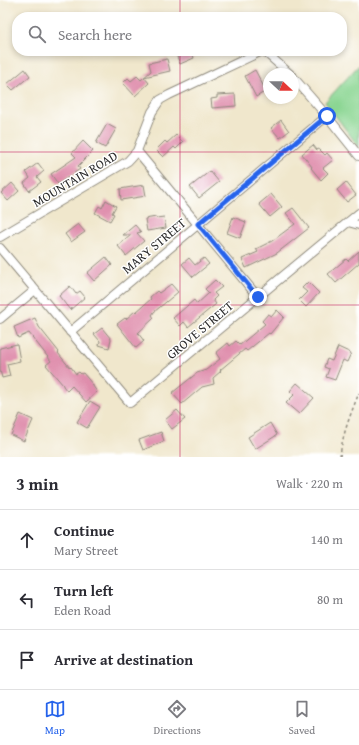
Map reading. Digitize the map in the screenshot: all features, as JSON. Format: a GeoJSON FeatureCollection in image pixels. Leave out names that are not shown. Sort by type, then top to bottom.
{"type":"FeatureCollection","features":[{"type":"Feature","properties":{"kind":"street","name":"MOUNTAIN ROAD"},"geometry":{"type":"LineString","coordinates":[[0,237],[128,161],[137,151],[152,112],[160,100],[252,56]]}},
{"type":"Feature","properties":{"kind":"street"},"geometry":{"type":"LineString","coordinates":[[269,56],[283,68]]}},
{"type":"Feature","properties":{"kind":"street"},"geometry":{"type":"LineString","coordinates":[[299,84],[359,156]]}},
{"type":"Feature","properties":{"kind":"street","name":"MARY STREET"},"geometry":{"type":"LineString","coordinates":[[70,332],[327,116]]}},
{"type":"Feature","properties":{"kind":"street"},"geometry":{"type":"LineString","coordinates":[[137,151],[258,297]]}},
{"type":"Feature","properties":{"kind":"street","name":"GROVE STREET"},"geometry":{"type":"LineString","coordinates":[[70,332],[130,403],[359,213]]}},
{"type":"Feature","properties":{"kind":"street"},"geometry":{"type":"LineString","coordinates":[[348,222],[359,225]]}},
{"type":"Feature","properties":{"kind":"street"},"geometry":{"type":"LineString","coordinates":[[0,248],[70,332]]}},
{"type":"Feature","properties":{"kind":"street"},"geometry":{"type":"LineString","coordinates":[[0,319],[35,290]]}},
{"type":"Feature","properties":{"kind":"path"},"geometry":{"type":"LineString","coordinates":[[340,457],[341,448],[359,393]]}},
{"type":"Feature","properties":{"kind":"green space"},"geometry":{"type":"Polygon","coordinates":[[[359,65],[359,147],[325,102],[359,65]]]}},
{"type":"Feature","properties":{"kind":"building"},"geometry":{"type":"Polygon","coordinates":[[[177,56],[193,56],[194,58],[180,64],[177,56]]]}},
{"type":"Feature","properties":{"kind":"building"},"geometry":{"type":"Polygon","coordinates":[[[167,59],[170,71],[144,77],[151,71],[149,63],[167,59]]]}},
{"type":"Feature","properties":{"kind":"building"},"geometry":{"type":"Polygon","coordinates":[[[25,69],[30,76],[13,90],[7,84],[25,69]]]}},
{"type":"Feature","properties":{"kind":"building"},"geometry":{"type":"Polygon","coordinates":[[[255,70],[263,85],[263,93],[256,97],[245,76],[255,70]]]}},
{"type":"Feature","properties":{"kind":"building"},"geometry":{"type":"Polygon","coordinates":[[[137,76],[141,80],[144,77],[149,83],[135,96],[123,83],[128,78],[131,81],[137,76]]]}},
{"type":"Feature","properties":{"kind":"building"},"geometry":{"type":"Polygon","coordinates":[[[235,94],[236,106],[212,108],[211,99],[217,98],[217,95],[235,94]]]}},
{"type":"Feature","properties":{"kind":"building"},"geometry":{"type":"Polygon","coordinates":[[[281,120],[289,131],[280,138],[271,128],[281,120]]]}},
{"type":"Feature","properties":{"kind":"building"},"geometry":{"type":"Polygon","coordinates":[[[107,124],[116,129],[105,148],[96,143],[107,124]]]}},
{"type":"Feature","properties":{"kind":"building"},"geometry":{"type":"Polygon","coordinates":[[[176,135],[183,142],[176,149],[174,147],[163,157],[156,150],[165,141],[167,143],[176,135]]]}},
{"type":"Feature","properties":{"kind":"building"},"geometry":{"type":"Polygon","coordinates":[[[83,141],[93,151],[78,166],[80,169],[58,184],[51,174],[76,157],[72,153],[83,141]]]}},
{"type":"Feature","properties":{"kind":"building"},"geometry":{"type":"Polygon","coordinates":[[[313,145],[317,150],[319,149],[325,155],[327,153],[333,160],[323,168],[328,173],[321,180],[302,154],[313,145]]]}},
{"type":"Feature","properties":{"kind":"building"},"geometry":{"type":"Polygon","coordinates":[[[38,163],[44,171],[37,177],[41,182],[29,191],[24,183],[30,178],[26,172],[38,163]]]}},
{"type":"Feature","properties":{"kind":"building"},"geometry":{"type":"Polygon","coordinates":[[[210,171],[219,182],[199,198],[190,187],[210,171]]]}},
{"type":"Feature","properties":{"kind":"building"},"geometry":{"type":"Polygon","coordinates":[[[346,182],[356,195],[347,202],[337,190],[346,182]]]}},
{"type":"Feature","properties":{"kind":"building"},"geometry":{"type":"Polygon","coordinates":[[[12,183],[19,191],[8,201],[1,193],[12,183]]]}},
{"type":"Feature","properties":{"kind":"building"},"geometry":{"type":"Polygon","coordinates":[[[144,185],[146,196],[121,200],[120,189],[144,185]]]}},
{"type":"Feature","properties":{"kind":"building"},"geometry":{"type":"Polygon","coordinates":[[[271,194],[282,207],[270,217],[259,204],[271,194]]]}},
{"type":"Feature","properties":{"kind":"building"},"geometry":{"type":"Polygon","coordinates":[[[106,200],[116,206],[110,221],[95,213],[99,206],[102,208],[106,200]]]}},
{"type":"Feature","properties":{"kind":"building"},"geometry":{"type":"Polygon","coordinates":[[[293,208],[309,228],[277,253],[246,268],[242,259],[258,252],[256,249],[272,241],[295,224],[286,213],[293,208]]]}},
{"type":"Feature","properties":{"kind":"building"},"geometry":{"type":"Polygon","coordinates":[[[164,217],[166,228],[147,231],[145,219],[164,217]]]}},
{"type":"Feature","properties":{"kind":"building"},"geometry":{"type":"Polygon","coordinates":[[[233,217],[246,222],[240,238],[227,233],[233,217]]]}},
{"type":"Feature","properties":{"kind":"building"},"geometry":{"type":"Polygon","coordinates":[[[78,224],[85,232],[71,242],[65,234],[78,224]]]}},
{"type":"Feature","properties":{"kind":"building"},"geometry":{"type":"Polygon","coordinates":[[[135,225],[141,232],[137,233],[144,241],[126,256],[118,246],[131,235],[123,235],[135,225]]]}},
{"type":"Feature","properties":{"kind":"building"},"geometry":{"type":"Polygon","coordinates":[[[359,251],[359,263],[336,283],[328,274],[346,259],[348,261],[359,251]]]}},
{"type":"Feature","properties":{"kind":"building"},"geometry":{"type":"Polygon","coordinates":[[[106,257],[112,265],[94,281],[87,273],[106,257]]]}},
{"type":"Feature","properties":{"kind":"building"},"geometry":{"type":"Polygon","coordinates":[[[189,258],[195,265],[204,258],[209,264],[193,277],[182,264],[189,258]]]}},
{"type":"Feature","properties":{"kind":"building"},"geometry":{"type":"Polygon","coordinates":[[[215,280],[222,287],[214,293],[217,296],[213,300],[216,304],[188,327],[184,322],[180,326],[173,318],[194,300],[197,304],[209,293],[205,289],[215,280]]]}},
{"type":"Feature","properties":{"kind":"building"},"geometry":{"type":"Polygon","coordinates":[[[308,282],[319,293],[306,307],[299,300],[307,292],[302,288],[308,282]]]}},
{"type":"Feature","properties":{"kind":"building"},"geometry":{"type":"Polygon","coordinates":[[[171,284],[178,292],[154,312],[152,315],[154,318],[138,333],[144,341],[136,348],[117,324],[125,318],[126,319],[135,311],[136,312],[151,299],[150,297],[157,291],[159,293],[171,284]]]}},
{"type":"Feature","properties":{"kind":"building"},"geometry":{"type":"Polygon","coordinates":[[[70,286],[76,294],[80,291],[85,297],[70,310],[59,296],[70,286]]]}},
{"type":"Feature","properties":{"kind":"building"},"geometry":{"type":"Polygon","coordinates":[[[277,310],[284,317],[270,334],[269,333],[247,351],[245,349],[220,370],[221,371],[213,378],[214,384],[202,387],[182,404],[172,393],[197,373],[206,370],[220,359],[216,353],[228,343],[230,346],[236,341],[240,345],[265,324],[262,321],[268,314],[272,316],[277,310]]]}},
{"type":"Feature","properties":{"kind":"building"},"geometry":{"type":"Polygon","coordinates":[[[35,318],[39,327],[70,368],[71,367],[76,374],[79,372],[81,374],[83,373],[93,385],[97,392],[86,402],[72,386],[67,391],[46,365],[51,361],[29,333],[18,338],[14,327],[35,318]]]}},
{"type":"Feature","properties":{"kind":"building"},"geometry":{"type":"Polygon","coordinates":[[[102,328],[111,339],[109,348],[99,345],[100,341],[94,334],[102,328]]]}},
{"type":"Feature","properties":{"kind":"building"},"geometry":{"type":"Polygon","coordinates":[[[17,344],[20,361],[7,364],[10,376],[2,378],[0,370],[0,348],[17,344]]]}},
{"type":"Feature","properties":{"kind":"building"},"geometry":{"type":"Polygon","coordinates":[[[338,347],[351,353],[347,362],[343,360],[335,380],[326,377],[329,369],[324,367],[327,359],[332,361],[338,347]]]}},
{"type":"Feature","properties":{"kind":"building"},"geometry":{"type":"Polygon","coordinates":[[[297,383],[314,398],[299,414],[286,403],[294,395],[290,391],[297,383]]]}},
{"type":"Feature","properties":{"kind":"building"},"geometry":{"type":"Polygon","coordinates":[[[90,401],[100,407],[87,428],[77,422],[90,401]]]}},
{"type":"Feature","properties":{"kind":"building"},"geometry":{"type":"Polygon","coordinates":[[[177,410],[185,419],[172,429],[165,420],[177,410]]]}},
{"type":"Feature","properties":{"kind":"building"},"geometry":{"type":"Polygon","coordinates":[[[20,414],[33,420],[24,441],[11,435],[20,414]]]}},
{"type":"Feature","properties":{"kind":"building"},"geometry":{"type":"Polygon","coordinates":[[[270,423],[277,435],[255,449],[248,437],[270,423]]]}},
{"type":"Feature","properties":{"kind":"building"},"geometry":{"type":"Polygon","coordinates":[[[161,432],[164,441],[143,450],[139,440],[161,432]]]}},
{"type":"Feature","properties":{"kind":"route"},"geometry":{"type":"LineString","coordinates":[[258,297],[198,224],[327,116]]}}]}
